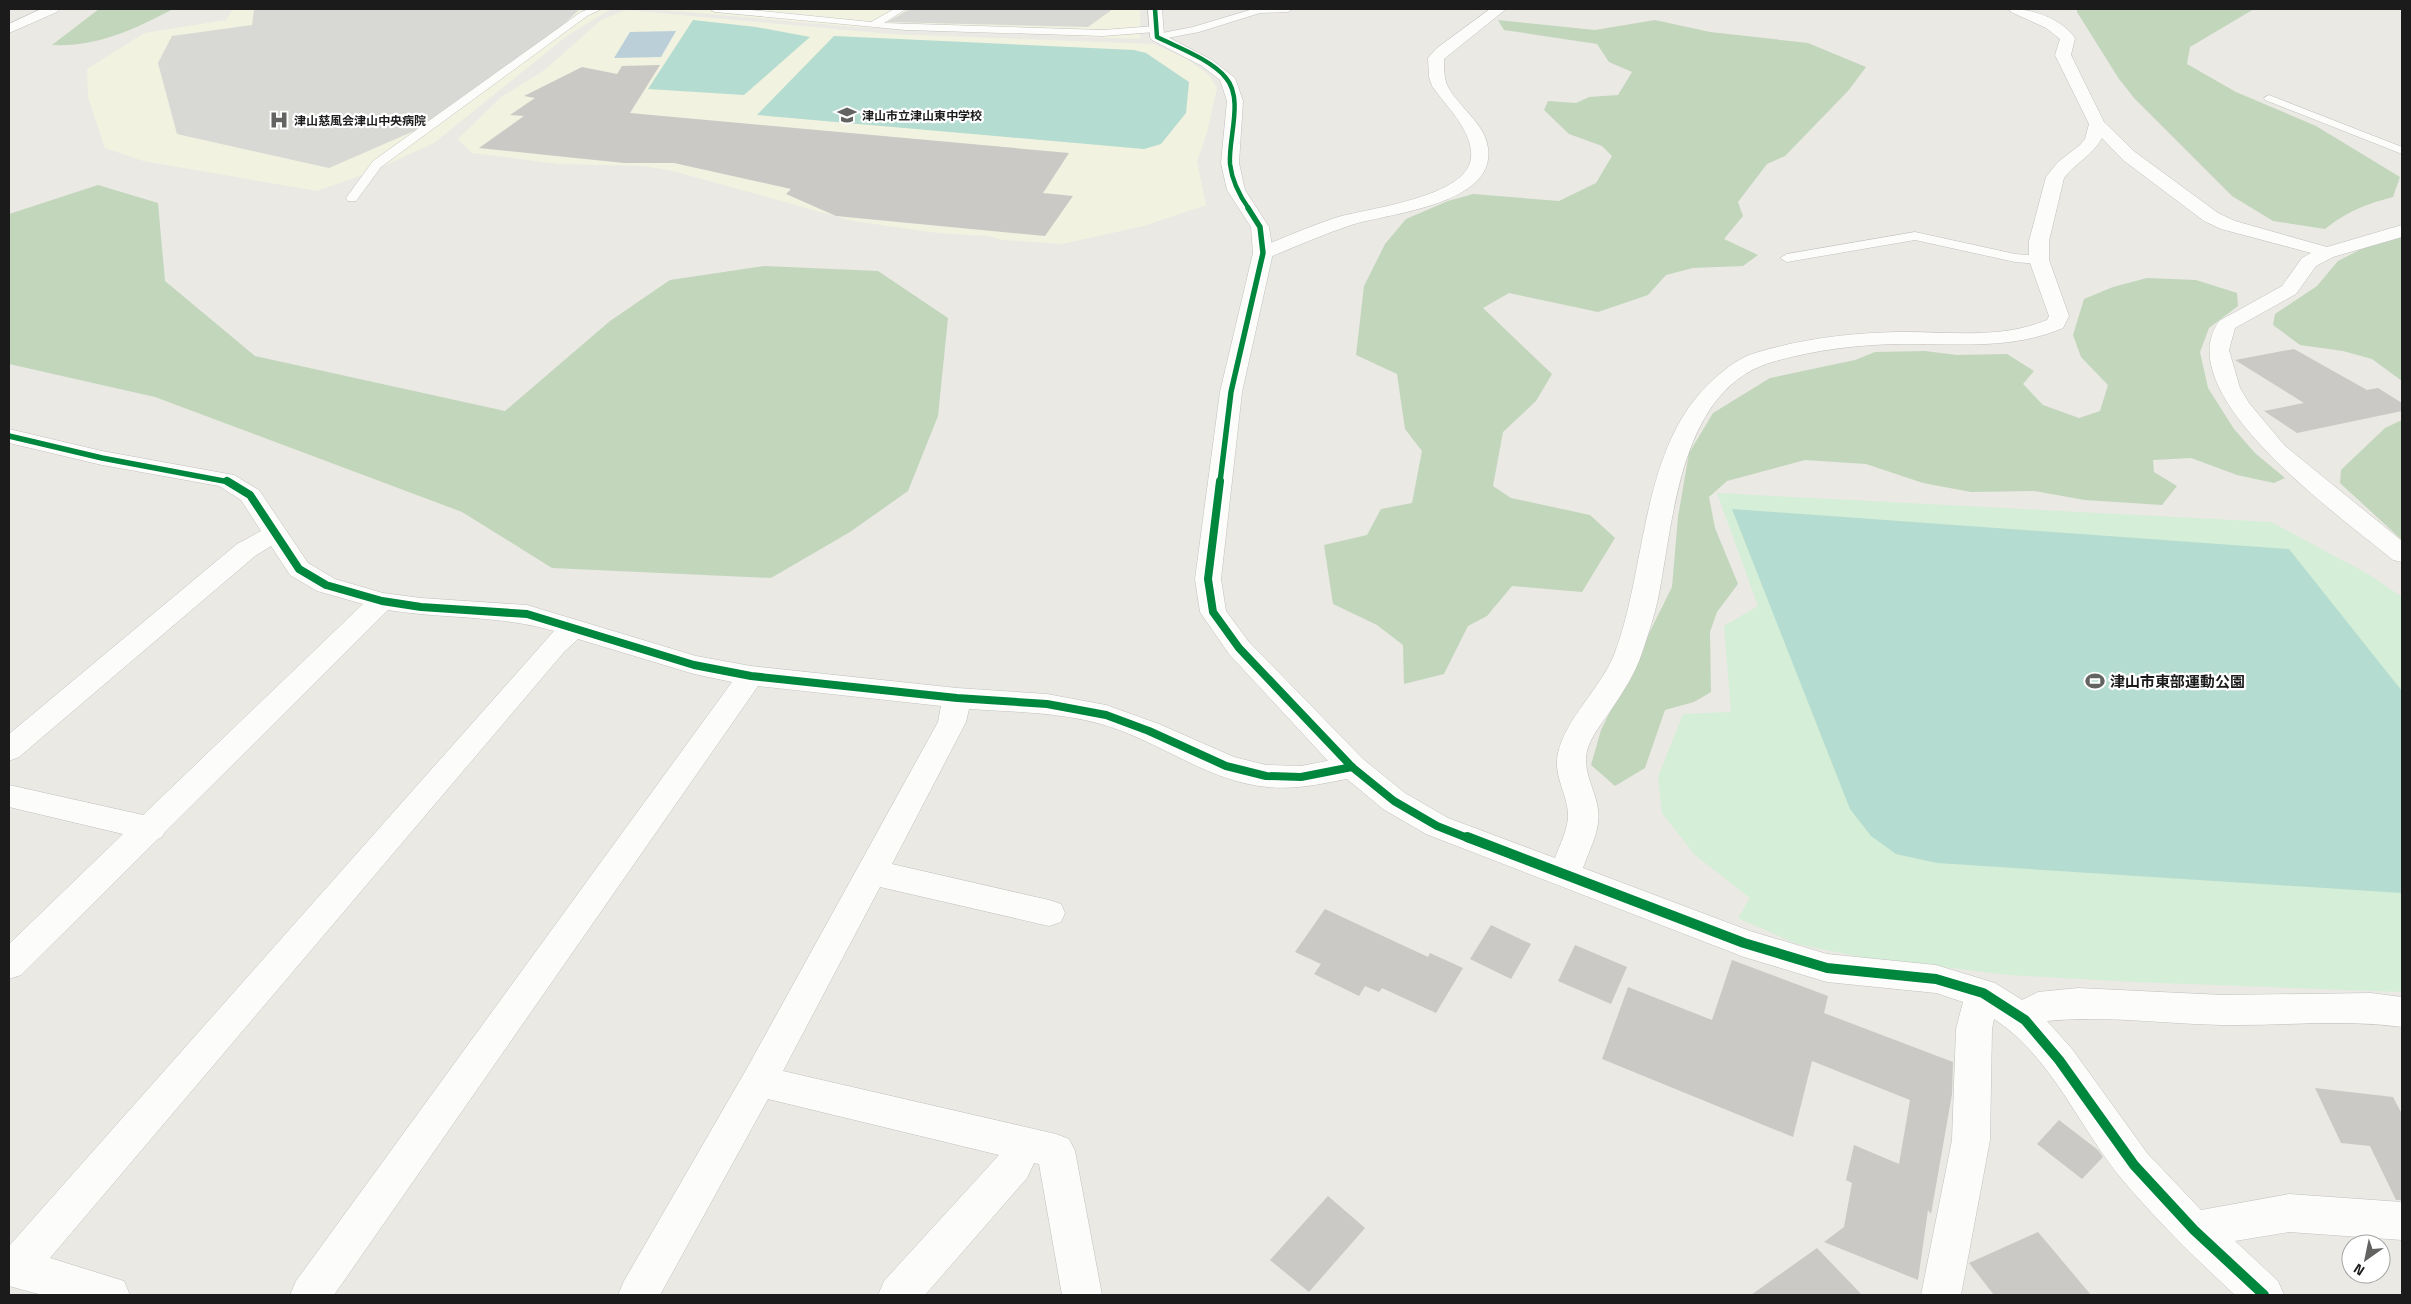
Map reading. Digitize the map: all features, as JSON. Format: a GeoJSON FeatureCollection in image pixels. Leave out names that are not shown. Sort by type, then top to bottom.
{"type":"FeatureCollection","features":[{"type":"Feature","properties":{"kind":"street"},"geometry":{"type":"LineString","coordinates":[[9,29],[52,9]]}},
{"type":"Feature","properties":{"kind":"street"},"geometry":{"type":"LineString","coordinates":[[1155,9],[1156,33],[1207,63],[1227,78],[1235,101],[1230,163],[1236,190],[1260,228],[1263,252],[1231,392],[1208,579],[1213,612],[1239,648],[1318,729],[1352,767],[1394,801],[1437,826],[1744,943],[1827,968],[1936,979],[1983,993],[2026,1020],[2059,1060],[2134,1165],[2194,1230],[2264,1295]]}},
{"type":"Feature","properties":{"kind":"street"},"geometry":{"type":"LineString","coordinates":[[1263,252],[1330,226],[1441,195],[1471,179],[1478,170],[1481,147],[1477,137],[1440,86],[1437,77],[1436,58],[1442,51],[1499,9]]}},
{"type":"Feature","properties":{"kind":"street"},"geometry":{"type":"LineString","coordinates":[[2016,9],[2051,25],[2068,38],[2063,55],[2097,124],[2129,156],[2211,217],[2228,225],[2326,253]]}},
{"type":"Feature","properties":{"kind":"street"},"geometry":{"type":"LineString","coordinates":[[1565,874],[1583,818],[1571,760],[1575,744],[1611,690],[1625,662],[1646,594],[1662,502],[1678,447],[1686,429],[1705,399],[1737,369],[1751,362],[1792,350],[1843,342],[1894,338],[1985,338],[2024,335],[2045,330],[2056,324],[2059,316],[2039,260],[2039,241],[2055,177],[2064,166],[2086,149],[2093,140],[2097,124]]}},
{"type":"Feature","properties":{"kind":"street"},"geometry":{"type":"LineString","coordinates":[[2402,231],[2326,253],[2309,262],[2289,290],[2226,325],[2218,350],[2229,388],[2240,406],[2277,451],[2402,554]]}},
{"type":"Feature","properties":{"kind":"street"},"geometry":{"type":"LineString","coordinates":[[9,436],[102,458],[226,480],[250,495],[299,569],[326,585],[382,601],[421,607],[527,614],[694,665],[751,676],[957,698],[1047,704],[1106,715],[1148,731],[1226,766],[1266,776],[1301,777],[1352,767]]}},
{"type":"Feature","properties":{"kind":"street"},"geometry":{"type":"LineString","coordinates":[[9,750],[246,550],[276,534]]}},
{"type":"Feature","properties":{"kind":"street"},"geometry":{"type":"LineString","coordinates":[[9,965],[382,601]]}},
{"type":"Feature","properties":{"kind":"street"},"geometry":{"type":"LineString","coordinates":[[110,1295],[12,1267],[554,646],[574,628]]}},
{"type":"Feature","properties":{"kind":"street"},"geometry":{"type":"LineString","coordinates":[[310,1295],[751,676]]}},
{"type":"Feature","properties":{"kind":"street"},"geometry":{"type":"LineString","coordinates":[[638,1295],[759,1080],[952,722],[957,698]]}},
{"type":"Feature","properties":{"kind":"street"},"geometry":{"type":"LineString","coordinates":[[9,796],[151,828]]}},
{"type":"Feature","properties":{"kind":"street"},"geometry":{"type":"LineString","coordinates":[[871,872],[1049,913]]}},
{"type":"Feature","properties":{"kind":"street"},"geometry":{"type":"LineString","coordinates":[[1941,1295],[1971,1140],[1974,1028],[1983,993]]}},
{"type":"Feature","properties":{"kind":"street"},"geometry":{"type":"LineString","coordinates":[[2026,1020],[2038,1007],[2078,1003],[2223,1010],[2371,1008],[2402,1012]]}},
{"type":"Feature","properties":{"kind":"street"},"geometry":{"type":"LineString","coordinates":[[759,1080],[1056,1151],[1082,1295]]}},
{"type":"Feature","properties":{"kind":"street"},"geometry":{"type":"LineString","coordinates":[[898,1295],[1014,1166],[1023,1144]]}},
{"type":"Feature","properties":{"kind":"street"},"geometry":{"type":"LineString","coordinates":[[2194,1230],[2289,1213],[2402,1221]]}},
{"type":"Feature","properties":{"kind":"lane"},"geometry":{"type":"LineString","coordinates":[[352,198],[377,164],[584,14],[597,9]]}},
{"type":"Feature","properties":{"kind":"lane"},"geometry":{"type":"LineString","coordinates":[[715,9],[872,25],[1103,33],[1156,33],[1195,30],[1259,10],[1288,9]]}},
{"type":"Feature","properties":{"kind":"lane"},"geometry":{"type":"LineString","coordinates":[[872,25],[901,9]]}},
{"type":"Feature","properties":{"kind":"lane"},"geometry":{"type":"LineString","coordinates":[[2270,98],[2402,151]]}},
{"type":"Feature","properties":{"kind":"lane"},"geometry":{"type":"LineString","coordinates":[[1788,258],[1915,236],[2015,258],[2039,260]]}},
{"type":"Feature","properties":{"kind":"shaded area","name":"津山慈風会津山中央病院"},"geometry":{"type":"Polygon","coordinates":[[[233,9],[611,9],[567,36],[434,143],[370,172],[317,191],[143,161],[105,148],[88,98],[87,69],[144,33],[226,20],[233,9]]]}},
{"type":"Feature","properties":{"kind":"shaded area","name":"津山慈風会津山中央病院"},"geometry":{"type":"Polygon","coordinates":[[[254,9],[580,9],[553,34],[414,131],[329,168],[177,134],[158,63],[172,36],[252,25],[254,9]]]}},
{"type":"Feature","properties":{"kind":"shaded area"},"geometry":{"type":"Polygon","coordinates":[[[652,9],[1140,9],[1140,39],[854,27],[652,9]]]}},
{"type":"Feature","properties":{"kind":"shaded area"},"geometry":{"type":"Polygon","coordinates":[[[910,9],[1113,9],[1088,27],[887,22],[910,9]]]}},
{"type":"Feature","properties":{"kind":"shaded area","name":"津山市立津山東中学校"},"geometry":{"type":"Polygon","coordinates":[[[626,10],[891,34],[1154,44],[1187,59],[1209,75],[1217,88],[1207,133],[1197,161],[1206,205],[1144,226],[1062,244],[1002,240],[989,236],[937,233],[853,221],[673,171],[644,166],[558,164],[472,153],[458,139],[501,97],[546,69],[601,20],[626,10]]]}},
{"type":"Feature","properties":{"kind":"shaded area"},"geometry":{"type":"Polygon","coordinates":[[[693,20],[756,27],[810,37],[744,95],[648,89],[693,20]]]}},
{"type":"Feature","properties":{"kind":"shaded area"},"geometry":{"type":"Polygon","coordinates":[[[834,36],[1134,50],[1146,53],[1189,82],[1186,113],[1161,144],[1144,149],[757,115],[834,36]]]}},
{"type":"Feature","properties":{"kind":"shaded area"},"geometry":{"type":"Polygon","coordinates":[[[1717,493],[2271,522],[2368,574],[2402,597],[2402,992],[2134,982],[2009,975],[1861,957],[1797,944],[1738,918],[1750,898],[1695,855],[1662,813],[1658,777],[1683,714],[1731,712],[1724,626],[1758,606],[1717,493]]]}},
{"type":"Feature","properties":{"kind":"shaded area"},"geometry":{"type":"Polygon","coordinates":[[[1732,509],[2289,549],[2402,691],[2402,893],[1937,863],[1896,854],[1871,836],[1850,809],[1732,509]]]}},
{"type":"Feature","properties":{"kind":"green space"},"geometry":{"type":"Polygon","coordinates":[[[99,9],[173,9],[144,24],[114,36],[84,43],[52,45],[99,9]]]}},
{"type":"Feature","properties":{"kind":"green space"},"geometry":{"type":"Polygon","coordinates":[[[2077,9],[2254,9],[2190,47],[2187,64],[2236,92],[2316,126],[2400,177],[2393,197],[2357,209],[2325,229],[2273,221],[2232,196],[2135,99],[2119,79],[2077,12],[2077,9]]]}},
{"type":"Feature","properties":{"kind":"green space"},"geometry":{"type":"Polygon","coordinates":[[[1498,20],[1595,30],[1655,20],[1710,32],[1808,43],[1866,67],[1848,91],[1785,156],[1767,164],[1738,202],[1743,216],[1724,239],[1758,255],[1743,266],[1693,268],[1666,275],[1648,295],[1598,312],[1509,293],[1483,308],[1552,374],[1536,401],[1503,432],[1493,486],[1511,498],[1590,515],[1615,538],[1582,592],[1512,586],[1487,616],[1468,626],[1444,674],[1404,684],[1403,645],[1377,625],[1333,604],[1324,545],[1367,535],[1381,509],[1412,503],[1422,451],[1405,429],[1397,374],[1356,355],[1364,286],[1385,244],[1406,219],[1448,201],[1473,194],[1559,201],[1596,183],[1612,156],[1602,146],[1569,134],[1544,110],[1548,101],[1576,103],[1589,97],[1618,95],[1632,72],[1609,62],[1597,44],[1504,30],[1498,20]]]}},
{"type":"Feature","properties":{"kind":"green space"},"geometry":{"type":"Polygon","coordinates":[[[98,185],[158,203],[165,281],[255,356],[505,411],[610,321],[670,280],[764,266],[878,271],[948,318],[938,416],[908,491],[850,532],[771,578],[552,568],[462,512],[155,397],[9,364],[9,214],[98,185]]]}},
{"type":"Feature","properties":{"kind":"green space"},"geometry":{"type":"Polygon","coordinates":[[[2402,236],[2402,381],[2372,359],[2343,351],[2300,345],[2273,325],[2275,314],[2317,286],[2338,261],[2369,245],[2402,236]]]}},
{"type":"Feature","properties":{"kind":"green space"},"geometry":{"type":"Polygon","coordinates":[[[2147,278],[2196,280],[2237,293],[2238,306],[2209,328],[2200,352],[2208,388],[2234,429],[2255,453],[2285,478],[2274,483],[2237,475],[2191,458],[2153,460],[2154,472],[2177,486],[2162,505],[2085,500],[2034,491],[1971,492],[1923,483],[1866,464],[1805,460],[1727,481],[1709,497],[1715,528],[1738,584],[1717,612],[1710,632],[1711,692],[1694,702],[1665,710],[1645,768],[1615,786],[1591,765],[1601,730],[1672,587],[1678,517],[1689,453],[1713,413],[1770,378],[1855,360],[1875,352],[1925,351],[1957,355],[2007,354],[2034,371],[2023,384],[2043,405],[2079,418],[2100,411],[2108,385],[2081,357],[2073,335],[2084,299],[2113,287],[2147,278]]]}},
{"type":"Feature","properties":{"kind":"green space"},"geometry":{"type":"Polygon","coordinates":[[[2402,420],[2402,540],[2340,483],[2341,470],[2385,428],[2402,420]]]}},
{"type":"Feature","properties":{"kind":"water"},"geometry":{"type":"Polygon","coordinates":[[[676,31],[661,57],[614,58],[630,32],[676,31]]]}},
{"type":"Feature","properties":{"kind":"building"},"geometry":{"type":"Polygon","coordinates":[[[660,65],[630,113],[1069,153],[1043,193],[1073,196],[1045,236],[836,216],[786,194],[791,189],[674,163],[624,163],[479,148],[524,116],[510,115],[535,98],[524,96],[582,67],[617,74],[622,66],[660,65]]]}},
{"type":"Feature","properties":{"kind":"building"},"geometry":{"type":"Polygon","coordinates":[[[2294,349],[2367,390],[2378,388],[2402,403],[2402,411],[2297,433],[2264,411],[2304,403],[2235,360],[2294,349]]]}},
{"type":"Feature","properties":{"kind":"building"},"geometry":{"type":"Polygon","coordinates":[[[1325,909],[1428,957],[1430,953],[1463,968],[1436,1013],[1382,988],[1379,992],[1365,986],[1359,996],[1314,974],[1321,964],[1295,952],[1325,909]]]}},
{"type":"Feature","properties":{"kind":"building"},"geometry":{"type":"Polygon","coordinates":[[[1491,925],[1531,944],[1511,979],[1470,959],[1491,925]]]}},
{"type":"Feature","properties":{"kind":"building"},"geometry":{"type":"Polygon","coordinates":[[[1575,945],[1627,967],[1611,1004],[1558,981],[1575,945]]]}},
{"type":"Feature","properties":{"kind":"building"},"geometry":{"type":"Polygon","coordinates":[[[1732,960],[1828,996],[1824,1013],[1953,1062],[1952,1094],[1931,1214],[1928,1210],[1918,1280],[1824,1242],[1844,1227],[1852,1183],[1846,1180],[1854,1145],[1899,1164],[1910,1100],[1812,1061],[1793,1137],[1602,1059],[1628,987],[1712,1020],[1732,960]]]}},
{"type":"Feature","properties":{"kind":"building"},"geometry":{"type":"Polygon","coordinates":[[[2315,1088],[2393,1097],[2402,1114],[2402,1200],[2396,1200],[2370,1146],[2341,1143],[2315,1088]]]}},
{"type":"Feature","properties":{"kind":"building"},"geometry":{"type":"Polygon","coordinates":[[[2059,1120],[2098,1150],[2103,1157],[2082,1179],[2037,1144],[2059,1120]]]}},
{"type":"Feature","properties":{"kind":"building"},"geometry":{"type":"Polygon","coordinates":[[[1328,1196],[1365,1228],[1309,1292],[1270,1260],[1328,1196]]]}},
{"type":"Feature","properties":{"kind":"building"},"geometry":{"type":"Polygon","coordinates":[[[2038,1232],[2091,1295],[1994,1295],[1969,1263],[2038,1232]]]}},
{"type":"Feature","properties":{"kind":"building"},"geometry":{"type":"Polygon","coordinates":[[[1817,1248],[1862,1295],[1751,1295],[1817,1248]]]}},
{"type":"Feature","properties":{"kind":"cycle path"},"geometry":{"type":"LineString","coordinates":[[1155,9],[1157,37],[1207,63],[1227,78],[1235,101],[1230,163],[1236,190],[1260,227],[1263,253],[1231,392],[1208,579],[1213,612],[1239,648],[1318,729],[1352,767],[1394,801],[1437,826],[1744,943],[1827,968],[1936,979],[1983,993],[2025,1020],[2059,1060],[2134,1165],[2194,1230],[2264,1295]]}},
{"type":"Feature","properties":{"kind":"cycle path"},"geometry":{"type":"LineString","coordinates":[[9,436],[102,458],[226,480],[250,495],[299,569],[326,585],[382,601],[421,607],[527,614],[694,665],[751,676],[957,698],[1047,704],[1106,715],[1149,731],[1226,766],[1266,776],[1301,777],[1352,767]]}},
{"type":"Feature","properties":{"kind":"place","name":"津山市立津山東中学校"},"geometry":{"type":"Point","coordinates":[847,115]}},
{"type":"Feature","properties":{"kind":"place","name":"津山慈風会津山中央病院"},"geometry":{"type":"Point","coordinates":[279,120]}},
{"type":"Feature","properties":{"kind":"place","name":"津山市東部運動公園"},"geometry":{"type":"Point","coordinates":[2095,681]}}]}
